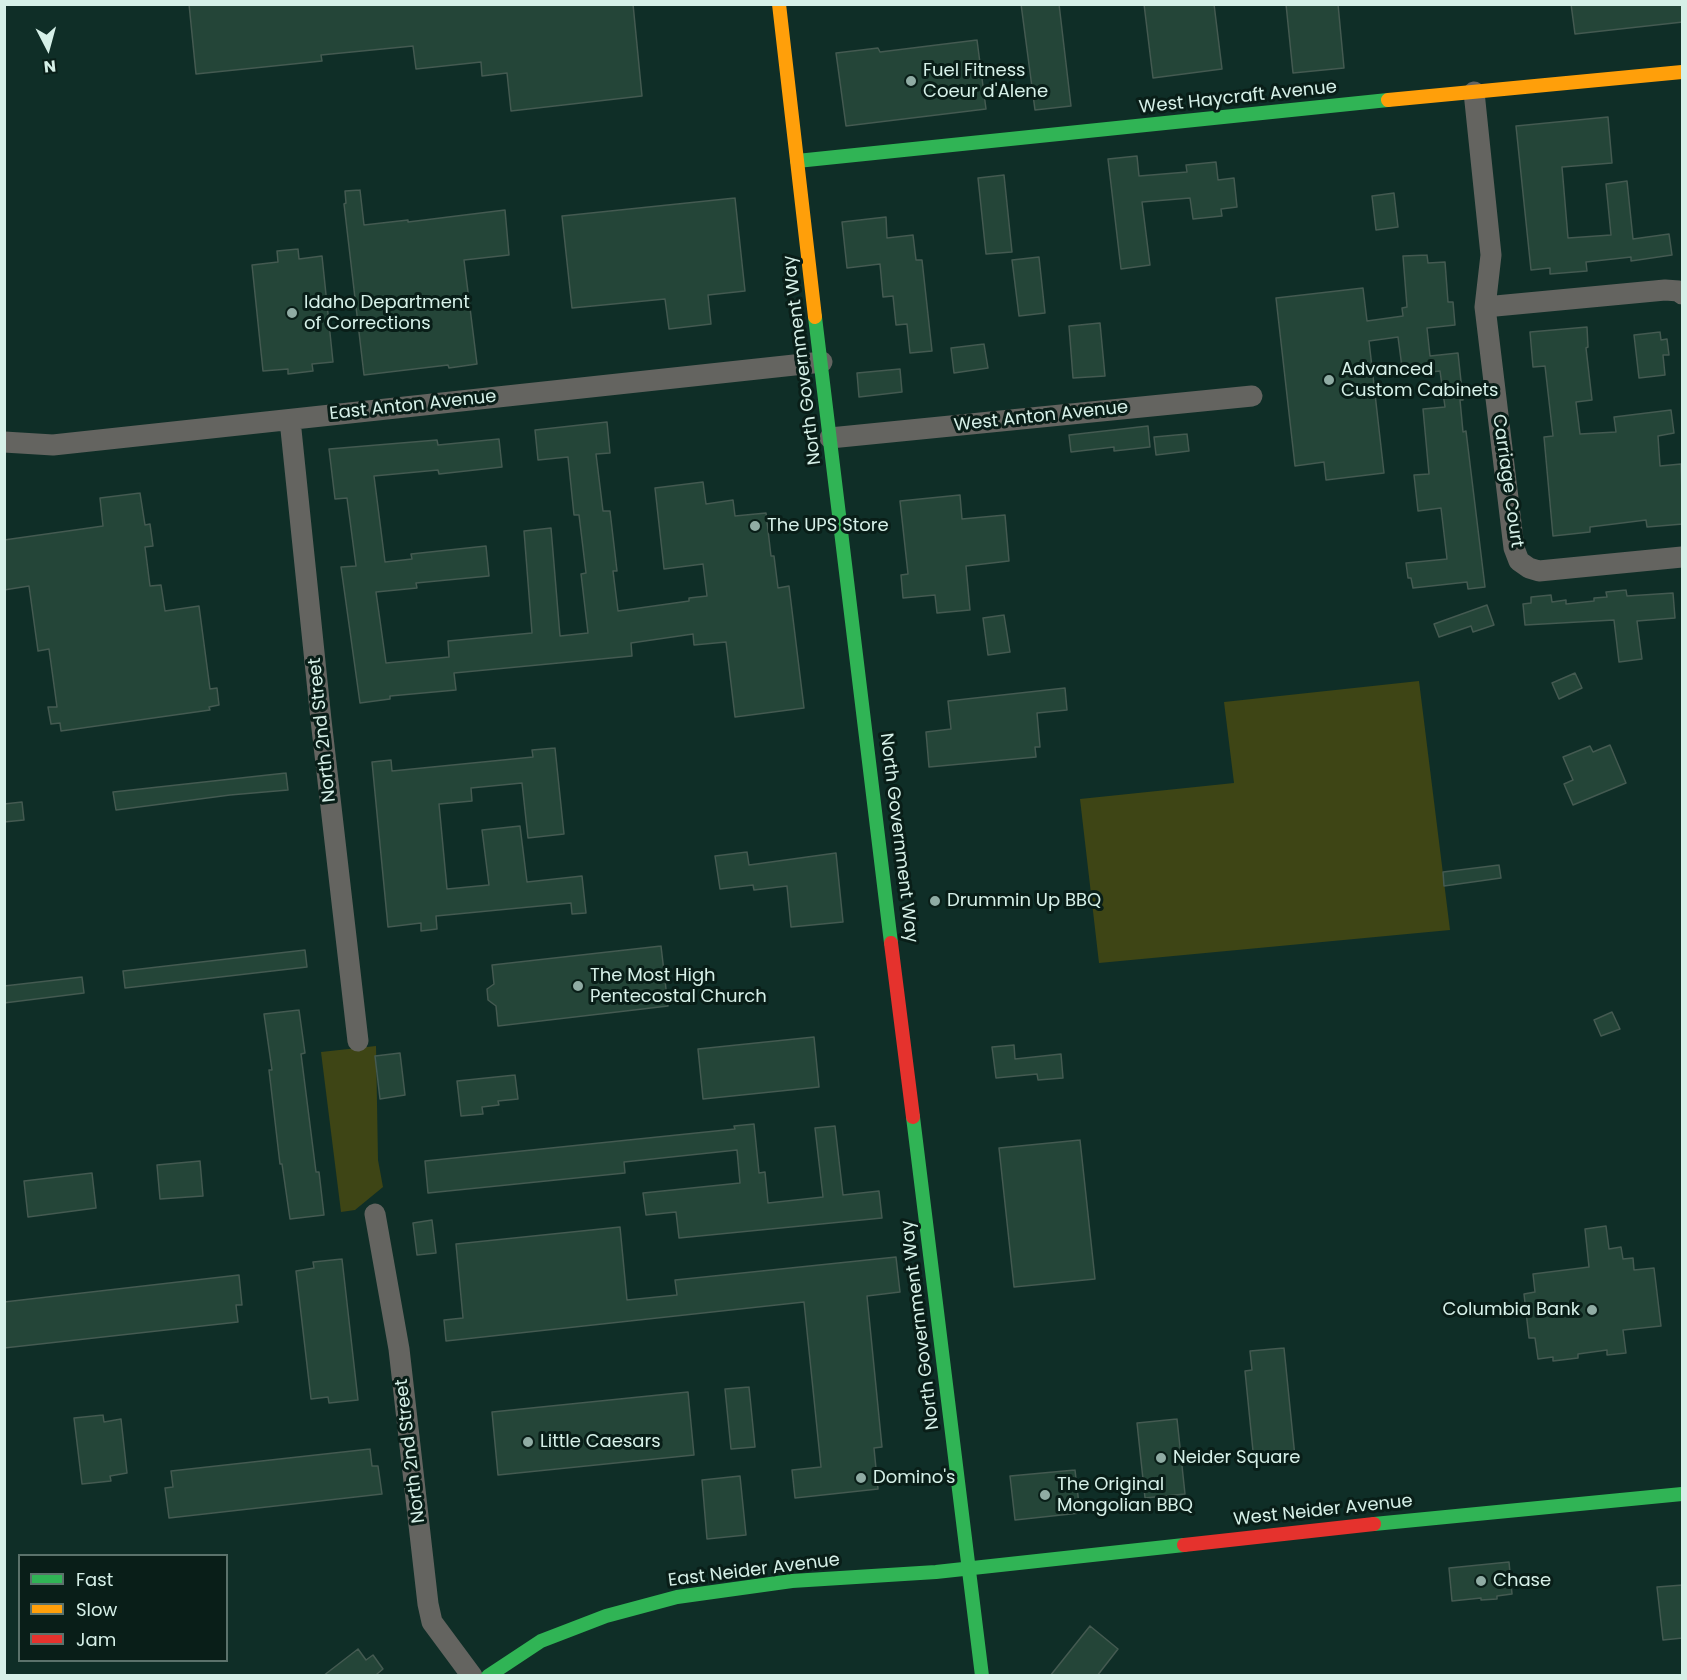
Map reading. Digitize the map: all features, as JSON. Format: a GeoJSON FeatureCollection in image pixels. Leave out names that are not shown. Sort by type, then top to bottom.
{"type":"FeatureCollection","features":[{"type":"Feature","properties":{"kind":"main road","name":"North Government Way"},"geometry":{"type":"LineString","coordinates":[[779,4],[982,1676]]}},
{"type":"Feature","properties":{"kind":"main road","name":"West Haycraft Avenue"},"geometry":{"type":"LineString","coordinates":[[797,161],[1281,110],[1683,72]]}},
{"type":"Feature","properties":{"kind":"main road","name":"West Neider Avenue"},"geometry":{"type":"LineString","coordinates":[[969,1568],[1353,1526],[1683,1494]]}},
{"type":"Feature","properties":{"kind":"main road","name":"East Neider Avenue"},"geometry":{"type":"LineString","coordinates":[[488,1676],[541,1641],[606,1616],[677,1597],[792,1581],[969,1568]]}},
{"type":"Feature","properties":{"kind":"street","name":"Carriage Court"},"geometry":{"type":"LineString","coordinates":[[1474,92],[1491,255],[1485,307],[1514,548],[1519,561],[1539,571],[1683,557]]}},
{"type":"Feature","properties":{"kind":"street"},"geometry":{"type":"LineString","coordinates":[[1485,307],[1665,290],[1679,291],[1683,294]]}},
{"type":"Feature","properties":{"kind":"street","name":"East Anton Avenue"},"geometry":{"type":"LineString","coordinates":[[4,442],[53,446],[822,362]]}},
{"type":"Feature","properties":{"kind":"street","name":"West Anton Avenue"},"geometry":{"type":"LineString","coordinates":[[830,438],[1252,396]]}},
{"type":"Feature","properties":{"kind":"street","name":"North 2nd Street"},"geometry":{"type":"LineString","coordinates":[[290,420],[322,730],[358,1041]]}},
{"type":"Feature","properties":{"kind":"street","name":"North 2nd Street"},"geometry":{"type":"LineString","coordinates":[[375,1214],[399,1349],[428,1604],[432,1622],[472,1676]]}},
{"type":"Feature","properties":{"kind":"green space"},"geometry":{"type":"Polygon","coordinates":[[[1419,681],[1450,930],[1099,963],[1080,799],[1234,783],[1224,702],[1419,681]]]}},
{"type":"Feature","properties":{"kind":"green space"},"geometry":{"type":"Polygon","coordinates":[[[376,1046],[378,1160],[383,1187],[355,1210],[341,1212],[321,1052],[376,1046]]]}},
{"type":"Feature","properties":{"kind":"building"},"geometry":{"type":"Polygon","coordinates":[[[189,4],[633,4],[642,96],[511,111],[507,73],[482,76],[481,62],[416,69],[413,46],[321,55],[322,61],[196,74],[189,4]]]}},
{"type":"Feature","properties":{"kind":"building"},"geometry":{"type":"Polygon","coordinates":[[[1021,4],[1059,4],[1071,106],[1035,110],[1021,4]]]}},
{"type":"Feature","properties":{"kind":"building"},"geometry":{"type":"Polygon","coordinates":[[[1144,4],[1214,4],[1222,69],[1153,78],[1144,4]]]}},
{"type":"Feature","properties":{"kind":"building"},"geometry":{"type":"Polygon","coordinates":[[[1286,4],[1338,4],[1344,68],[1293,73],[1286,4]]]}},
{"type":"Feature","properties":{"kind":"building"},"geometry":{"type":"Polygon","coordinates":[[[1571,4],[1683,4],[1683,22],[1575,34],[1571,4]]]}},
{"type":"Feature","properties":{"kind":"building","name":"Fuel Fitness Coeur d'Alene"},"geometry":{"type":"Polygon","coordinates":[[[977,40],[986,109],[846,126],[836,53],[878,48],[880,52],[977,40]]]}},
{"type":"Feature","properties":{"kind":"building"},"geometry":{"type":"Polygon","coordinates":[[[1608,117],[1612,163],[1562,167],[1568,238],[1611,235],[1606,184],[1627,181],[1633,239],[1669,234],[1672,255],[1631,261],[1631,257],[1586,262],[1587,271],[1550,274],[1550,268],[1531,270],[1516,126],[1608,117]]]}},
{"type":"Feature","properties":{"kind":"building"},"geometry":{"type":"Polygon","coordinates":[[[1137,156],[1139,176],[1187,172],[1186,165],[1216,162],[1218,180],[1234,178],[1237,207],[1221,209],[1222,216],[1193,219],[1190,198],[1142,202],[1150,265],[1121,269],[1108,159],[1137,156]]]}},
{"type":"Feature","properties":{"kind":"building"},"geometry":{"type":"Polygon","coordinates":[[[1004,175],[1012,252],[986,254],[978,178],[1004,175]]]}},
{"type":"Feature","properties":{"kind":"building"},"geometry":{"type":"Polygon","coordinates":[[[360,190],[364,225],[505,210],[509,255],[464,260],[477,364],[449,368],[448,365],[364,375],[344,204],[346,203],[345,191],[360,190]]]}},
{"type":"Feature","properties":{"kind":"building"},"geometry":{"type":"Polygon","coordinates":[[[1394,193],[1398,227],[1376,230],[1372,196],[1394,193]]]}},
{"type":"Feature","properties":{"kind":"building"},"geometry":{"type":"Polygon","coordinates":[[[735,198],[745,291],[708,295],[711,324],[669,329],[665,299],[572,308],[562,216],[735,198]]]}},
{"type":"Feature","properties":{"kind":"building"},"geometry":{"type":"Polygon","coordinates":[[[886,217],[887,238],[913,235],[916,260],[922,260],[932,351],[910,353],[907,324],[896,325],[893,296],[883,297],[880,264],[847,268],[842,222],[886,217]]]}},
{"type":"Feature","properties":{"kind":"building","name":"Idaho Department of Corrections"},"geometry":{"type":"Polygon","coordinates":[[[298,249],[299,259],[322,256],[333,362],[312,364],[313,371],[288,374],[288,369],[263,371],[252,265],[278,262],[277,251],[298,249]]]}},
{"type":"Feature","properties":{"kind":"building"},"geometry":{"type":"Polygon","coordinates":[[[1427,255],[1428,263],[1445,262],[1448,302],[1453,302],[1455,325],[1427,328],[1430,356],[1458,353],[1463,400],[1460,400],[1463,432],[1466,431],[1485,587],[1468,589],[1467,582],[1413,588],[1411,578],[1408,578],[1406,563],[1447,559],[1441,508],[1418,511],[1414,475],[1429,474],[1423,409],[1445,407],[1440,371],[1403,375],[1398,337],[1369,341],[1384,473],[1326,480],[1324,462],[1295,466],[1276,298],[1363,288],[1367,321],[1403,316],[1402,308],[1407,307],[1403,256],[1427,255]]]}},
{"type":"Feature","properties":{"kind":"building"},"geometry":{"type":"Polygon","coordinates":[[[1039,257],[1045,313],[1019,316],[1012,260],[1039,257]]]}},
{"type":"Feature","properties":{"kind":"building"},"geometry":{"type":"Polygon","coordinates":[[[1100,323],[1105,376],[1073,378],[1069,326],[1100,323]]]}},
{"type":"Feature","properties":{"kind":"building"},"geometry":{"type":"Polygon","coordinates":[[[1587,327],[1588,347],[1586,348],[1592,400],[1576,402],[1580,434],[1616,432],[1614,417],[1671,410],[1674,433],[1658,436],[1660,466],[1681,464],[1683,524],[1647,527],[1646,520],[1590,527],[1590,532],[1553,536],[1544,437],[1553,436],[1545,366],[1533,367],[1530,332],[1587,327]]]}},
{"type":"Feature","properties":{"kind":"building"},"geometry":{"type":"Polygon","coordinates":[[[1660,332],[1661,340],[1667,339],[1669,355],[1663,355],[1665,375],[1639,378],[1634,335],[1660,332]]]}},
{"type":"Feature","properties":{"kind":"building"},"geometry":{"type":"Polygon","coordinates":[[[984,344],[988,368],[954,373],[951,348],[984,344]]]}},
{"type":"Feature","properties":{"kind":"building"},"geometry":{"type":"Polygon","coordinates":[[[900,369],[902,392],[859,397],[857,373],[900,369]]]}},
{"type":"Feature","properties":{"kind":"building"},"geometry":{"type":"Polygon","coordinates":[[[607,422],[610,453],[596,454],[603,511],[610,511],[617,571],[613,571],[618,611],[689,601],[689,598],[707,596],[703,564],[664,569],[655,488],[703,482],[706,504],[733,500],[735,516],[766,513],[771,556],[774,556],[778,588],[789,586],[804,708],[735,717],[726,642],[694,645],[693,634],[631,643],[632,656],[454,673],[456,690],[390,696],[390,699],[360,703],[341,567],[356,566],[347,498],[335,499],[329,449],[437,440],[438,445],[499,439],[502,467],[439,474],[438,470],[374,476],[385,562],[412,559],[411,554],[486,546],[489,576],[416,583],[417,588],[376,592],[386,663],[449,657],[448,641],[532,633],[524,531],[551,528],[560,636],[588,633],[581,574],[586,573],[579,515],[574,515],[568,457],[538,460],[535,430],[607,422]]]}},
{"type":"Feature","properties":{"kind":"building"},"geometry":{"type":"Polygon","coordinates":[[[1148,426],[1150,447],[1114,451],[1114,447],[1071,452],[1069,435],[1148,426]]]}},
{"type":"Feature","properties":{"kind":"building"},"geometry":{"type":"Polygon","coordinates":[[[1187,434],[1189,451],[1156,455],[1154,437],[1187,434]]]}},
{"type":"Feature","properties":{"kind":"building"},"geometry":{"type":"Polygon","coordinates":[[[140,493],[145,525],[150,524],[153,546],[145,547],[150,586],[161,585],[165,611],[199,606],[210,689],[217,688],[219,705],[209,707],[210,710],[61,731],[60,723],[51,724],[48,707],[57,707],[49,649],[38,651],[29,586],[4,590],[4,540],[103,526],[100,498],[140,493]]]}},
{"type":"Feature","properties":{"kind":"building"},"geometry":{"type":"Polygon","coordinates":[[[960,495],[962,519],[1005,515],[1009,561],[966,566],[970,610],[937,613],[935,595],[903,598],[901,575],[908,574],[900,501],[960,495]]]}},
{"type":"Feature","properties":{"kind":"building"},"geometry":{"type":"Polygon","coordinates":[[[1626,590],[1627,596],[1673,593],[1675,618],[1637,621],[1642,659],[1619,662],[1614,620],[1525,625],[1523,604],[1531,603],[1531,597],[1551,595],[1552,602],[1566,600],[1566,604],[1594,601],[1594,598],[1607,597],[1606,592],[1626,590]]]}},
{"type":"Feature","properties":{"kind":"building"},"geometry":{"type":"Polygon","coordinates":[[[1487,605],[1494,625],[1473,632],[1471,626],[1439,637],[1434,624],[1487,605]]]}},
{"type":"Feature","properties":{"kind":"building"},"geometry":{"type":"Polygon","coordinates":[[[1004,615],[1010,652],[988,655],[983,618],[1004,615]]]}},
{"type":"Feature","properties":{"kind":"building"},"geometry":{"type":"Polygon","coordinates":[[[1575,673],[1582,688],[1559,699],[1552,683],[1575,673]]]}},
{"type":"Feature","properties":{"kind":"building"},"geometry":{"type":"Polygon","coordinates":[[[1065,688],[1067,710],[1037,713],[1040,747],[1035,747],[1036,757],[929,767],[926,732],[951,729],[948,701],[1065,688]]]}},
{"type":"Feature","properties":{"kind":"building"},"geometry":{"type":"Polygon","coordinates":[[[1610,745],[1626,783],[1573,805],[1564,784],[1573,780],[1563,757],[1590,746],[1593,752],[1610,745]]]}},
{"type":"Feature","properties":{"kind":"building"},"geometry":{"type":"Polygon","coordinates":[[[555,748],[564,834],[528,838],[522,783],[471,788],[472,801],[439,804],[447,889],[489,885],[482,830],[520,826],[527,882],[582,876],[586,913],[572,914],[571,903],[436,916],[437,929],[421,931],[421,923],[388,927],[372,762],[391,760],[392,771],[533,757],[532,750],[555,748]]]}},
{"type":"Feature","properties":{"kind":"building"},"geometry":{"type":"Polygon","coordinates":[[[286,773],[288,790],[116,810],[113,792],[286,773]]]}},
{"type":"Feature","properties":{"kind":"building"},"geometry":{"type":"Polygon","coordinates":[[[22,802],[24,820],[4,822],[4,804],[22,802]]]}},
{"type":"Feature","properties":{"kind":"building"},"geometry":{"type":"Polygon","coordinates":[[[747,852],[749,865],[836,853],[843,922],[791,927],[787,886],[754,890],[753,885],[720,889],[715,856],[747,852]]]}},
{"type":"Feature","properties":{"kind":"building"},"geometry":{"type":"Polygon","coordinates":[[[1499,865],[1501,878],[1444,886],[1443,872],[1499,865]]]}},
{"type":"Feature","properties":{"kind":"building","name":"The Most High Pentecostal Church"},"geometry":{"type":"Polygon","coordinates":[[[661,946],[668,1006],[498,1026],[496,1006],[488,1000],[487,989],[494,984],[492,965],[661,946]]]}},
{"type":"Feature","properties":{"kind":"building"},"geometry":{"type":"Polygon","coordinates":[[[305,950],[307,967],[125,988],[123,971],[305,950]]]}},
{"type":"Feature","properties":{"kind":"building"},"geometry":{"type":"Polygon","coordinates":[[[82,977],[84,993],[4,1003],[4,986],[82,977]]]}},
{"type":"Feature","properties":{"kind":"building"},"geometry":{"type":"Polygon","coordinates":[[[299,1010],[305,1053],[301,1054],[316,1172],[319,1172],[324,1215],[290,1219],[282,1164],[280,1164],[269,1070],[272,1070],[264,1014],[299,1010]]]}},
{"type":"Feature","properties":{"kind":"building"},"geometry":{"type":"Polygon","coordinates":[[[1612,1012],[1620,1029],[1601,1036],[1594,1020],[1612,1012]]]}},
{"type":"Feature","properties":{"kind":"building"},"geometry":{"type":"Polygon","coordinates":[[[814,1037],[819,1087],[703,1099],[698,1049],[814,1037]]]}},
{"type":"Feature","properties":{"kind":"building"},"geometry":{"type":"Polygon","coordinates":[[[1014,1045],[1015,1059],[1061,1054],[1063,1078],[1038,1080],[1037,1074],[996,1078],[992,1047],[1014,1045]]]}},
{"type":"Feature","properties":{"kind":"building"},"geometry":{"type":"Polygon","coordinates":[[[400,1053],[405,1095],[380,1099],[375,1056],[400,1053]]]}},
{"type":"Feature","properties":{"kind":"building"},"geometry":{"type":"Polygon","coordinates":[[[515,1075],[518,1099],[498,1101],[499,1105],[482,1107],[483,1114],[461,1116],[457,1081],[515,1075]]]}},
{"type":"Feature","properties":{"kind":"building"},"geometry":{"type":"Polygon","coordinates":[[[754,1124],[759,1173],[765,1172],[768,1203],[823,1197],[815,1128],[835,1126],[843,1195],[879,1191],[882,1218],[679,1238],[676,1212],[646,1215],[643,1193],[740,1183],[737,1150],[624,1162],[625,1173],[428,1193],[425,1161],[735,1129],[734,1126],[754,1124]]]}},
{"type":"Feature","properties":{"kind":"building"},"geometry":{"type":"Polygon","coordinates":[[[1080,1140],[1095,1279],[1014,1287],[999,1148],[1080,1140]]]}},
{"type":"Feature","properties":{"kind":"building"},"geometry":{"type":"Polygon","coordinates":[[[200,1161],[203,1196],[160,1199],[157,1165],[200,1161]]]}},
{"type":"Feature","properties":{"kind":"building"},"geometry":{"type":"Polygon","coordinates":[[[92,1173],[96,1208],[28,1217],[24,1181],[92,1173]]]}},
{"type":"Feature","properties":{"kind":"building"},"geometry":{"type":"Polygon","coordinates":[[[432,1220],[436,1253],[417,1255],[413,1223],[432,1220]]]}},
{"type":"Feature","properties":{"kind":"building","name":"Columbia Bank"},"geometry":{"type":"Polygon","coordinates":[[[1606,1226],[1609,1249],[1621,1247],[1623,1259],[1633,1258],[1634,1270],[1654,1268],[1661,1326],[1623,1330],[1626,1353],[1607,1355],[1607,1350],[1578,1354],[1578,1358],[1553,1361],[1553,1357],[1538,1359],[1535,1338],[1529,1338],[1524,1294],[1535,1292],[1533,1274],[1589,1267],[1585,1229],[1606,1226]]]}},
{"type":"Feature","properties":{"kind":"building"},"geometry":{"type":"Polygon","coordinates":[[[620,1227],[627,1300],[677,1295],[675,1280],[896,1257],[900,1292],[867,1296],[882,1447],[874,1448],[878,1489],[795,1498],[792,1470],[821,1467],[804,1302],[446,1341],[444,1320],[463,1318],[456,1244],[620,1227]]]}},
{"type":"Feature","properties":{"kind":"building"},"geometry":{"type":"Polygon","coordinates":[[[342,1259],[358,1400],[329,1403],[328,1397],[311,1399],[296,1271],[314,1268],[313,1262],[342,1259]]]}},
{"type":"Feature","properties":{"kind":"building"},"geometry":{"type":"Polygon","coordinates":[[[239,1275],[242,1305],[236,1305],[238,1322],[4,1348],[4,1302],[239,1275]]]}},
{"type":"Feature","properties":{"kind":"building"},"geometry":{"type":"Polygon","coordinates":[[[1284,1348],[1295,1457],[1254,1461],[1245,1371],[1252,1370],[1250,1351],[1284,1348]]]}},
{"type":"Feature","properties":{"kind":"building"},"geometry":{"type":"Polygon","coordinates":[[[749,1387],[755,1447],[731,1449],[725,1389],[749,1387]]]}},
{"type":"Feature","properties":{"kind":"building"},"geometry":{"type":"Polygon","coordinates":[[[688,1392],[694,1455],[498,1475],[492,1412],[688,1392]]]}},
{"type":"Feature","properties":{"kind":"building"},"geometry":{"type":"Polygon","coordinates":[[[103,1415],[104,1422],[121,1419],[127,1473],[110,1476],[111,1481],[82,1484],[74,1418],[103,1415]]]}},
{"type":"Feature","properties":{"kind":"building","name":"Neider Square"},"geometry":{"type":"Polygon","coordinates":[[[1177,1419],[1185,1494],[1145,1498],[1137,1423],[1177,1419]]]}},
{"type":"Feature","properties":{"kind":"building"},"geometry":{"type":"Polygon","coordinates":[[[370,1449],[372,1466],[378,1466],[382,1494],[169,1518],[165,1488],[173,1487],[171,1471],[370,1449]]]}},
{"type":"Feature","properties":{"kind":"building","name":"The Original Mongolian BBQ"},"geometry":{"type":"Polygon","coordinates":[[[1075,1470],[1080,1513],[1015,1520],[1010,1476],[1075,1470]]]}},
{"type":"Feature","properties":{"kind":"building"},"geometry":{"type":"Polygon","coordinates":[[[740,1476],[746,1535],[707,1539],[702,1480],[740,1476]]]}},
{"type":"Feature","properties":{"kind":"building","name":"Chase"},"geometry":{"type":"Polygon","coordinates":[[[1509,1562],[1512,1594],[1497,1596],[1497,1599],[1452,1601],[1449,1568],[1509,1562]]]}},
{"type":"Feature","properties":{"kind":"building"},"geometry":{"type":"Polygon","coordinates":[[[1683,1585],[1683,1638],[1663,1640],[1657,1587],[1683,1585]]]}},
{"type":"Feature","properties":{"kind":"building"},"geometry":{"type":"Polygon","coordinates":[[[1090,1626],[1118,1649],[1097,1676],[1050,1676],[1090,1626]]]}},
{"type":"Feature","properties":{"kind":"building"},"geometry":{"type":"Polygon","coordinates":[[[358,1649],[366,1660],[373,1655],[383,1669],[377,1674],[378,1676],[323,1676],[358,1649]]]}},
{"type":"Feature","properties":{"kind":"traffic: fast"},"geometry":{"type":"LineString","coordinates":[[797,161],[1388,100]]}},
{"type":"Feature","properties":{"kind":"traffic: fast"},"geometry":{"type":"LineString","coordinates":[[815,317],[891,943]]}},
{"type":"Feature","properties":{"kind":"traffic: fast"},"geometry":{"type":"LineString","coordinates":[[913,1117],[982,1676]]}},
{"type":"Feature","properties":{"kind":"traffic: fast"},"geometry":{"type":"LineString","coordinates":[[1374,1524],[1682,1494]]}},
{"type":"Feature","properties":{"kind":"traffic: fast"},"geometry":{"type":"LineString","coordinates":[[488,1676],[541,1641],[606,1616],[677,1597],[792,1581],[936,1572],[1184,1545]]}},
{"type":"Feature","properties":{"kind":"traffic: slow"},"geometry":{"type":"LineString","coordinates":[[779,4],[815,317]]}},
{"type":"Feature","properties":{"kind":"traffic: slow"},"geometry":{"type":"LineString","coordinates":[[1388,100],[1682,72]]}},
{"type":"Feature","properties":{"kind":"traffic: jam"},"geometry":{"type":"LineString","coordinates":[[891,943],[913,1117]]}},
{"type":"Feature","properties":{"kind":"traffic: jam"},"geometry":{"type":"LineString","coordinates":[[1184,1545],[1374,1524]]}},
{"type":"Feature","properties":{"kind":"place","name":"Fuel Fitness Coeur d'Alene"},"geometry":{"type":"Point","coordinates":[911,81]}},
{"type":"Feature","properties":{"kind":"place","name":"Idaho Department of Corrections"},"geometry":{"type":"Point","coordinates":[292,313]}},
{"type":"Feature","properties":{"kind":"place","name":"Advanced Custom Cabinets"},"geometry":{"type":"Point","coordinates":[1329,380]}},
{"type":"Feature","properties":{"kind":"place","name":"The UPS Store"},"geometry":{"type":"Point","coordinates":[755,526]}},
{"type":"Feature","properties":{"kind":"place","name":"Drummin Up BBQ"},"geometry":{"type":"Point","coordinates":[935,901]}},
{"type":"Feature","properties":{"kind":"place","name":"The Most High Pentecostal Church"},"geometry":{"type":"Point","coordinates":[578,986]}},
{"type":"Feature","properties":{"kind":"place","name":"Columbia Bank"},"geometry":{"type":"Point","coordinates":[1592,1310]}},
{"type":"Feature","properties":{"kind":"place","name":"Little Caesars"},"geometry":{"type":"Point","coordinates":[528,1442]}},
{"type":"Feature","properties":{"kind":"place","name":"Neider Square"},"geometry":{"type":"Point","coordinates":[1161,1458]}},
{"type":"Feature","properties":{"kind":"place","name":"Domino's"},"geometry":{"type":"Point","coordinates":[861,1478]}},
{"type":"Feature","properties":{"kind":"place","name":"The Original Mongolian BBQ"},"geometry":{"type":"Point","coordinates":[1045,1495]}},
{"type":"Feature","properties":{"kind":"place","name":"Chase"},"geometry":{"type":"Point","coordinates":[1481,1581]}}]}
